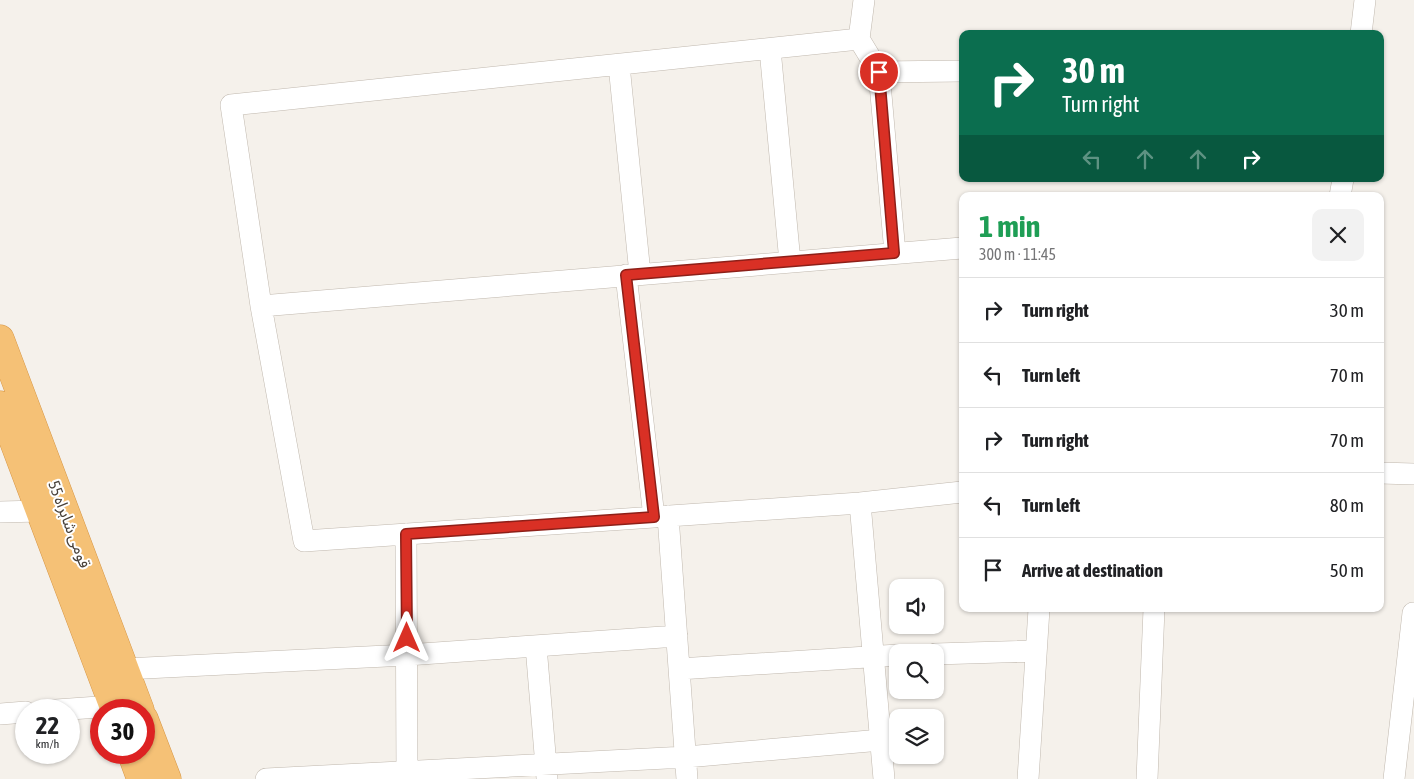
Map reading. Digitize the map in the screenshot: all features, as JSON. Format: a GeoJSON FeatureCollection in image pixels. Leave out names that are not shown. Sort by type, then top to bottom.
{"type":"FeatureCollection","features":[{"type":"Feature","properties":{"kind":"highway","name":"قومی شاہراہ 55"},"geometry":{"type":"LineString","coordinates":[[0,339],[136,699]]}},
{"type":"Feature","properties":{"kind":"highway","name":"قومی شاہراہ 55"},"geometry":{"type":"LineString","coordinates":[[1,409],[111,699]]}},
{"type":"Feature","properties":{"kind":"highway"},"geometry":{"type":"LineString","coordinates":[[155,748],[167,779]]}},
{"type":"Feature","properties":{"kind":"highway"},"geometry":{"type":"LineString","coordinates":[[135,764],[141,779]]}},
{"type":"Feature","properties":{"kind":"street"},"geometry":{"type":"LineString","coordinates":[[864,0],[859,39],[879,72],[894,253]]}},
{"type":"Feature","properties":{"kind":"street"},"geometry":{"type":"LineString","coordinates":[[1361,30],[1365,0]]}},
{"type":"Feature","properties":{"kind":"street"},"geometry":{"type":"LineString","coordinates":[[859,39],[231,105],[261,306],[304,541],[860,503],[959,492]]}},
{"type":"Feature","properties":{"kind":"street"},"geometry":{"type":"LineString","coordinates":[[770,49],[790,262]]}},
{"type":"Feature","properties":{"kind":"street"},"geometry":{"type":"LineString","coordinates":[[619,64],[633,275],[677,636],[687,779]]}},
{"type":"Feature","properties":{"kind":"street"},"geometry":{"type":"LineString","coordinates":[[879,72],[959,72]]}},
{"type":"Feature","properties":{"kind":"street"},"geometry":{"type":"LineString","coordinates":[[261,306],[959,248]]}},
{"type":"Feature","properties":{"kind":"street"},"geometry":{"type":"LineString","coordinates":[[1384,473],[1414,474]]}},
{"type":"Feature","properties":{"kind":"street"},"geometry":{"type":"LineString","coordinates":[[860,503],[884,779]]}},
{"type":"Feature","properties":{"kind":"street"},"geometry":{"type":"LineString","coordinates":[[0,512],[40,511]]}},
{"type":"Feature","properties":{"kind":"street"},"geometry":{"type":"LineString","coordinates":[[406,534],[407,776]]}},
{"type":"Feature","properties":{"kind":"street"},"geometry":{"type":"LineString","coordinates":[[1028,779],[1039,612]]}},
{"type":"Feature","properties":{"kind":"street"},"geometry":{"type":"LineString","coordinates":[[1147,779],[1154,612]]}},
{"type":"Feature","properties":{"kind":"street"},"geometry":{"type":"LineString","coordinates":[[1394,779],[1413,613]]}},
{"type":"Feature","properties":{"kind":"street"},"geometry":{"type":"LineString","coordinates":[[125,669],[407,655],[677,636]]}},
{"type":"Feature","properties":{"kind":"street"},"geometry":{"type":"LineString","coordinates":[[536,646],[546,772]]}},
{"type":"Feature","properties":{"kind":"street"},"geometry":{"type":"LineString","coordinates":[[944,654],[1036,651]]}},
{"type":"Feature","properties":{"kind":"street"},"geometry":{"type":"LineString","coordinates":[[679,669],[889,655]]}},
{"type":"Feature","properties":{"kind":"street"},"geometry":{"type":"LineString","coordinates":[[0,714],[15,713]]}},
{"type":"Feature","properties":{"kind":"street"},"geometry":{"type":"LineString","coordinates":[[266,779],[546,772],[686,757],[881,740]]}},
{"type":"Feature","properties":{"kind":"route"},"geometry":{"type":"LineString","coordinates":[[407,638],[406,534],[654,517],[626,275],[894,253],[879,72]]}}]}
